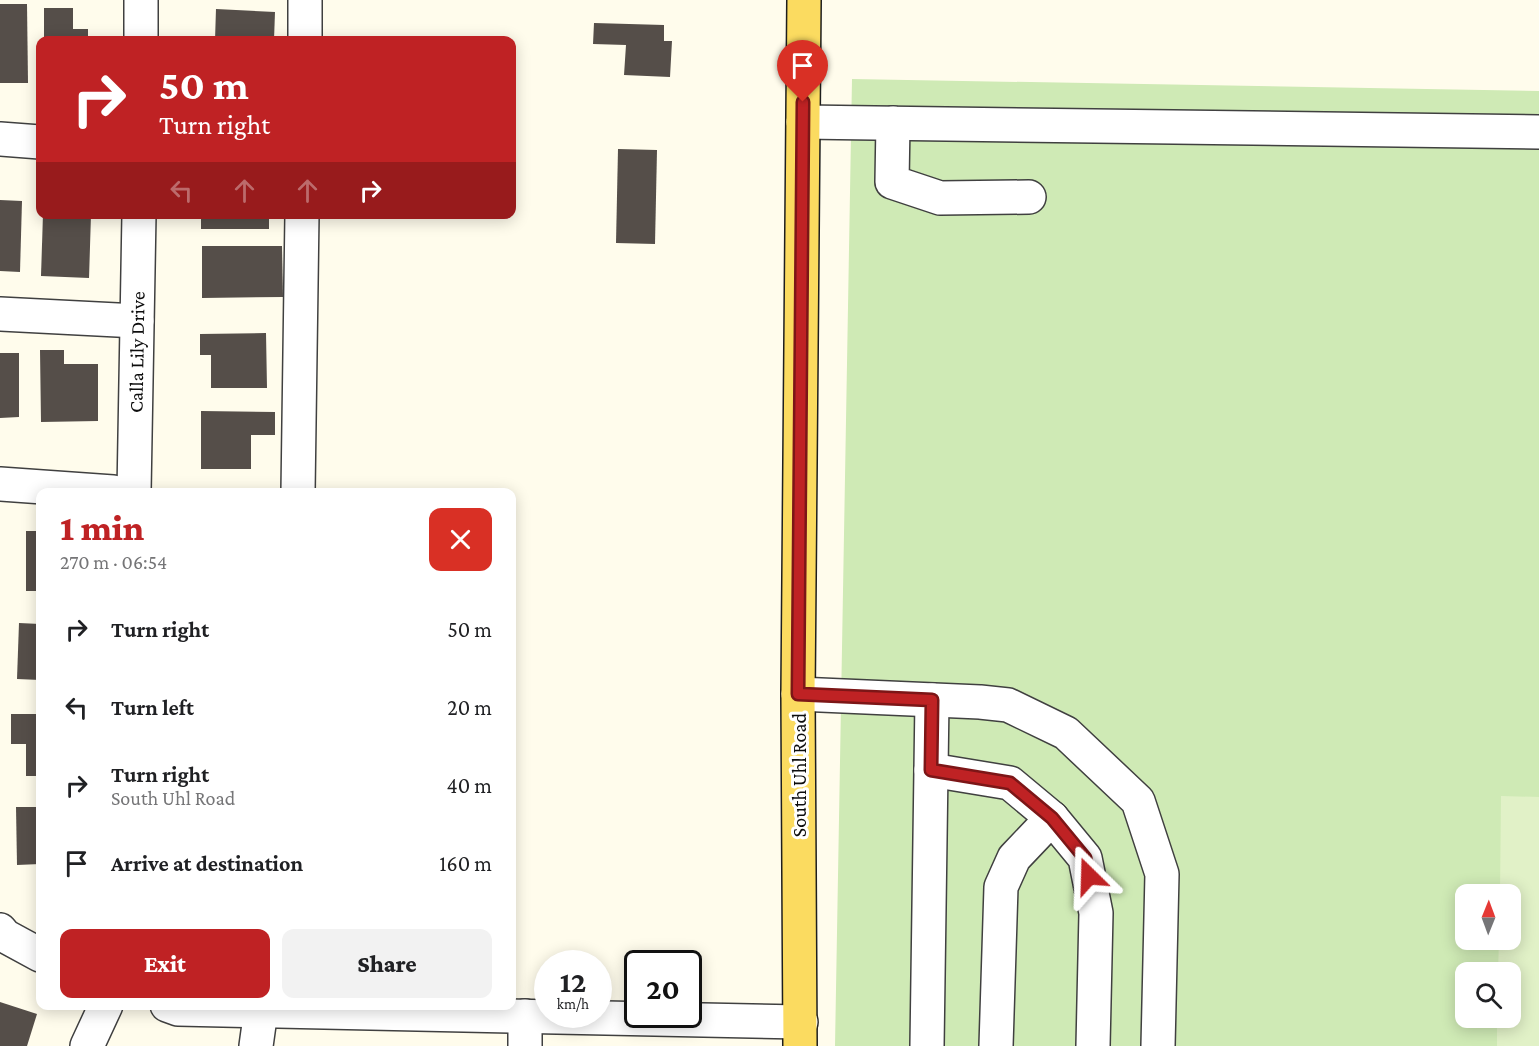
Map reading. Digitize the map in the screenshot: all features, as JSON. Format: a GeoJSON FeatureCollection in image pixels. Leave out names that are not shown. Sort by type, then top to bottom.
{"type":"FeatureCollection","features":[{"type":"Feature","properties":{"kind":"main road","name":"South Uhl Road"},"geometry":{"type":"LineString","coordinates":[[800,1034],[798,694],[804,0]]}},
{"type":"Feature","properties":{"kind":"street"},"geometry":{"type":"LineString","coordinates":[[141,0],[141,36]]}},
{"type":"Feature","properties":{"kind":"street"},"geometry":{"type":"LineString","coordinates":[[305,0],[305,36]]}},
{"type":"Feature","properties":{"kind":"street"},"geometry":{"type":"LineString","coordinates":[[803,122],[1539,132]]}},
{"type":"Feature","properties":{"kind":"street"},"geometry":{"type":"LineString","coordinates":[[893,123],[892,182],[940,198],[1029,198]]}},
{"type":"Feature","properties":{"kind":"street"},"geometry":{"type":"LineString","coordinates":[[0,139],[36,142]]}},
{"type":"Feature","properties":{"kind":"street","name":"Calla Lily Drive"},"geometry":{"type":"LineString","coordinates":[[134,488],[139,219]]}},
{"type":"Feature","properties":{"kind":"street"},"geometry":{"type":"LineString","coordinates":[[298,488],[302,219]]}},
{"type":"Feature","properties":{"kind":"street"},"geometry":{"type":"LineString","coordinates":[[0,314],[137,321]]}},
{"type":"Feature","properties":{"kind":"street"},"geometry":{"type":"LineString","coordinates":[[0,484],[56,488]]}},
{"type":"Feature","properties":{"kind":"street"},"geometry":{"type":"LineString","coordinates":[[798,694],[1008,705],[1066,733],[1138,801],[1162,874],[1158,1046]]}},
{"type":"Feature","properties":{"kind":"street"},"geometry":{"type":"LineString","coordinates":[[927,1046],[932,700]]}},
{"type":"Feature","properties":{"kind":"street"},"geometry":{"type":"LineString","coordinates":[[931,770],[1010,783],[1052,818],[1085,858],[1096,913],[1093,1046]]}},
{"type":"Feature","properties":{"kind":"street"},"geometry":{"type":"LineString","coordinates":[[996,1046],[1001,887],[1014,858],[1052,818]]}},
{"type":"Feature","properties":{"kind":"street"},"geometry":{"type":"LineString","coordinates":[[0,930],[5,936],[36,953]]}},
{"type":"Feature","properties":{"kind":"street"},"geometry":{"type":"LineString","coordinates":[[87,1046],[104,1010]]}},
{"type":"Feature","properties":{"kind":"street"},"geometry":{"type":"LineString","coordinates":[[219,1010],[272,1010]]}},
{"type":"Feature","properties":{"kind":"street"},"geometry":{"type":"LineString","coordinates":[[313,1010],[525,1031],[800,1034]]}},
{"type":"Feature","properties":{"kind":"street"},"geometry":{"type":"LineString","coordinates":[[256,1046],[261,1011]]}},
{"type":"Feature","properties":{"kind":"green space"},"geometry":{"type":"Polygon","coordinates":[[[852,79],[1539,91],[1539,1046],[835,1046],[852,79]]]}},
{"type":"Feature","properties":{"kind":"green space"},"geometry":{"type":"Polygon","coordinates":[[[1501,796],[1539,797],[1539,1046],[1497,1046],[1497,1028],[1521,1028],[1521,962],[1498,962],[1499,950],[1521,950],[1521,884],[1500,884],[1501,796]]]}},
{"type":"Feature","properties":{"kind":"building"},"geometry":{"type":"Polygon","coordinates":[[[0,4],[27,4],[28,83],[0,83],[0,4]]]}},
{"type":"Feature","properties":{"kind":"building"},"geometry":{"type":"Polygon","coordinates":[[[44,8],[73,8],[73,29],[88,29],[88,36],[44,36],[44,8]]]}},
{"type":"Feature","properties":{"kind":"building"},"geometry":{"type":"Polygon","coordinates":[[[216,9],[275,12],[274,36],[215,36],[216,9]]]}},
{"type":"Feature","properties":{"kind":"building"},"geometry":{"type":"Polygon","coordinates":[[[594,23],[664,25],[664,41],[672,41],[670,77],[624,75],[626,45],[593,44],[594,23]]]}},
{"type":"Feature","properties":{"kind":"building"},"geometry":{"type":"Polygon","coordinates":[[[618,149],[657,150],[655,244],[616,243],[618,149]]]}},
{"type":"Feature","properties":{"kind":"building"},"geometry":{"type":"Polygon","coordinates":[[[0,200],[22,201],[20,272],[0,271],[0,200]]]}},
{"type":"Feature","properties":{"kind":"building"},"geometry":{"type":"Polygon","coordinates":[[[43,219],[91,219],[89,278],[41,276],[43,219]]]}},
{"type":"Feature","properties":{"kind":"building"},"geometry":{"type":"Polygon","coordinates":[[[201,219],[269,219],[269,229],[201,229],[201,219]]]}},
{"type":"Feature","properties":{"kind":"building"},"geometry":{"type":"Polygon","coordinates":[[[202,246],[282,246],[283,297],[202,298],[202,246]]]}},
{"type":"Feature","properties":{"kind":"building"},"geometry":{"type":"Polygon","coordinates":[[[266,333],[267,388],[211,388],[211,355],[200,355],[200,334],[266,333]]]}},
{"type":"Feature","properties":{"kind":"building"},"geometry":{"type":"Polygon","coordinates":[[[40,350],[64,350],[64,364],[98,364],[98,421],[41,422],[40,350]]]}},
{"type":"Feature","properties":{"kind":"building"},"geometry":{"type":"Polygon","coordinates":[[[0,353],[19,353],[19,417],[0,418],[0,353]]]}},
{"type":"Feature","properties":{"kind":"building"},"geometry":{"type":"Polygon","coordinates":[[[201,411],[275,412],[275,435],[251,435],[251,469],[201,469],[201,411]]]}},
{"type":"Feature","properties":{"kind":"building"},"geometry":{"type":"Polygon","coordinates":[[[26,531],[36,531],[36,591],[26,591],[26,531]]]}},
{"type":"Feature","properties":{"kind":"building"},"geometry":{"type":"Polygon","coordinates":[[[19,623],[36,624],[36,680],[17,679],[19,623]]]}},
{"type":"Feature","properties":{"kind":"building"},"geometry":{"type":"Polygon","coordinates":[[[11,714],[36,714],[36,776],[26,776],[26,744],[11,744],[11,714]]]}},
{"type":"Feature","properties":{"kind":"building"},"geometry":{"type":"Polygon","coordinates":[[[16,807],[36,807],[36,864],[17,865],[16,807]]]}},
{"type":"Feature","properties":{"kind":"building"},"geometry":{"type":"Polygon","coordinates":[[[0,1002],[37,1014],[27,1046],[0,1046],[0,1002]]]}},
{"type":"Feature","properties":{"kind":"route"},"geometry":{"type":"LineString","coordinates":[[803,102],[798,694],[932,700],[931,770],[1010,783],[1052,818],[1085,858],[1089,876]]}}]}
